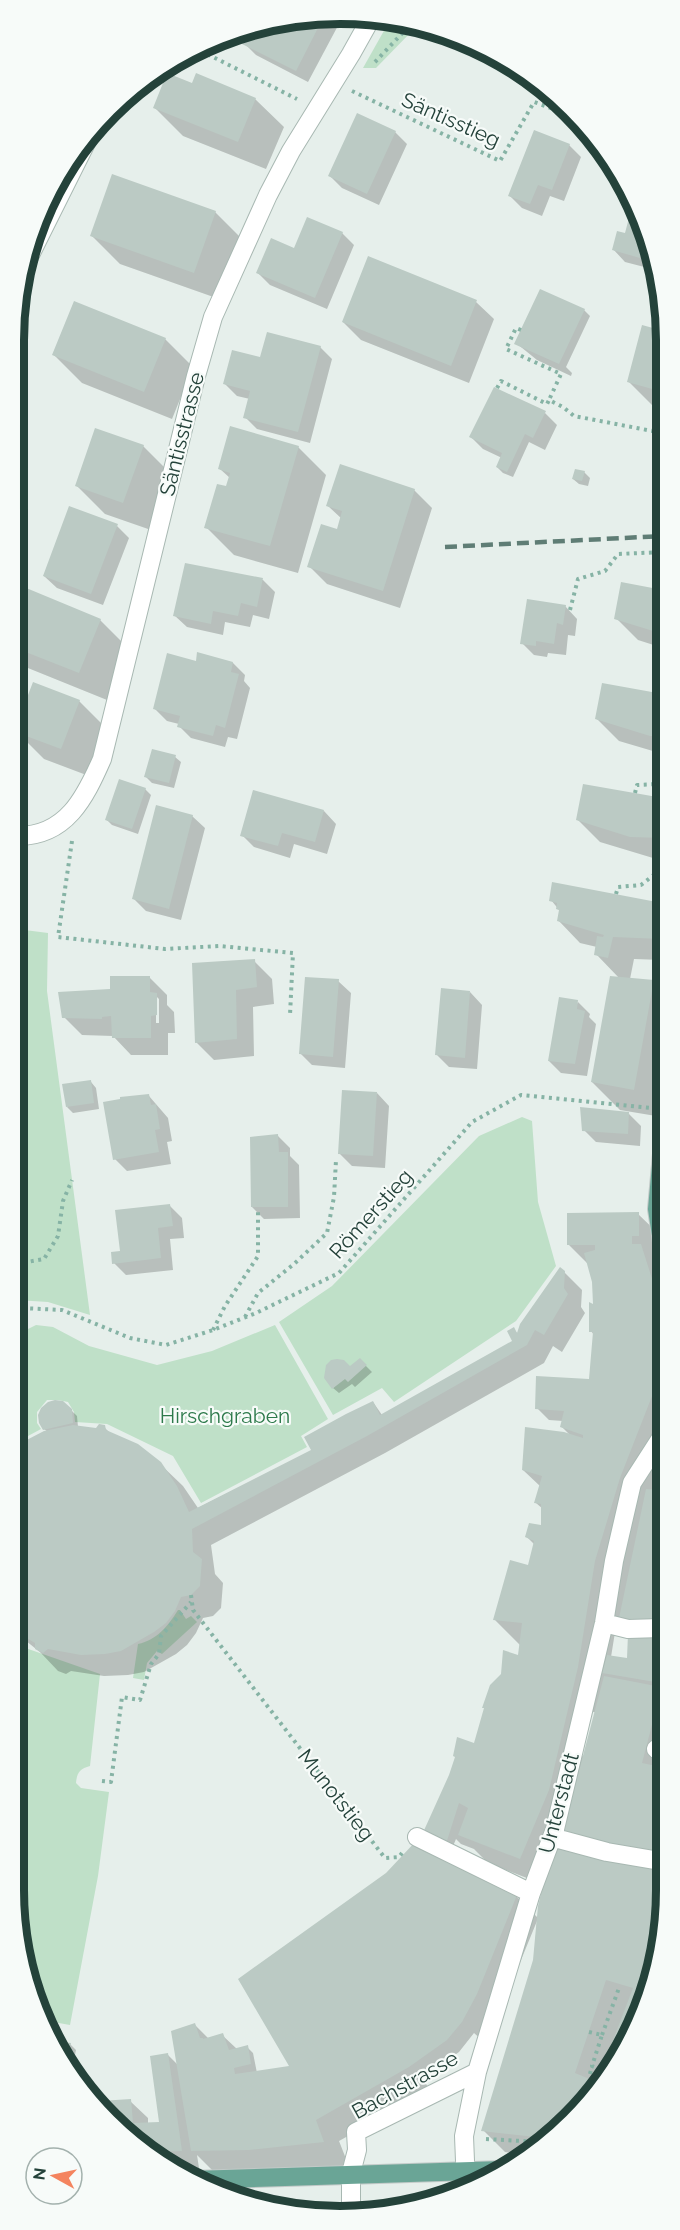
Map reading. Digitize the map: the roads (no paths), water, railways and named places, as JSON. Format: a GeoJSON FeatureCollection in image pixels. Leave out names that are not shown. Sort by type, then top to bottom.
{"type":"FeatureCollection","features":[{"type":"Feature","properties":{"kind":"main road"},"geometry":{"type":"LineString","coordinates":[[213,2179],[351,2173],[466,2178]]}},
{"type":"Feature","properties":{"kind":"street","name":"Säntisstrasse"},"geometry":{"type":"LineString","coordinates":[[24,836],[35,836],[58,824],[76,808],[89,788],[102,759],[196,376],[213,316],[268,195],[291,151],[367,26]]}},
{"type":"Feature","properties":{"kind":"street"},"geometry":{"type":"LineString","coordinates":[[48,219],[69,178]]}},
{"type":"Feature","properties":{"kind":"street","name":"Unterstadt"},"geometry":{"type":"LineString","coordinates":[[466,2178],[464,2136],[477,2072],[531,1893],[555,1829],[603,1623],[614,1561],[632,1483],[656,1446]]}},
{"type":"Feature","properties":{"kind":"street"},"geometry":{"type":"LineString","coordinates":[[603,1623],[628,1629],[656,1628]]}},
{"type":"Feature","properties":{"kind":"street"},"geometry":{"type":"LineString","coordinates":[[555,1829],[555,1838],[608,1852],[656,1860]]}},
{"type":"Feature","properties":{"kind":"street"},"geometry":{"type":"LineString","coordinates":[[417,1837],[531,1893]]}},
{"type":"Feature","properties":{"kind":"street","name":"Bachstrasse"},"geometry":{"type":"LineString","coordinates":[[351,2173],[357,2150],[356,2132],[477,2072]]}},
{"type":"Feature","properties":{"kind":"street"},"geometry":{"type":"LineString","coordinates":[[351,2173],[351,2205]]}},
{"type":"Feature","properties":{"kind":"railway"},"geometry":{"type":"LineString","coordinates":[[445,547],[656,536]]}},
{"type":"Feature","properties":{"kind":"park label","name":"Hirschgraben"},"geometry":{"type":"Point","coordinates":[225,1416]}}]}
